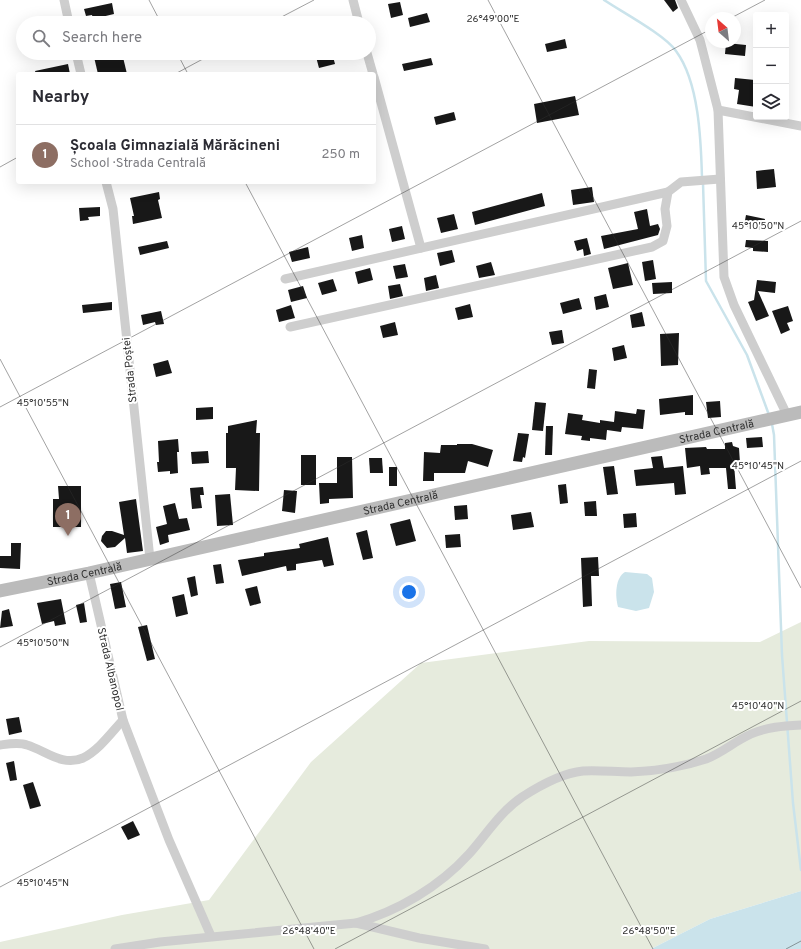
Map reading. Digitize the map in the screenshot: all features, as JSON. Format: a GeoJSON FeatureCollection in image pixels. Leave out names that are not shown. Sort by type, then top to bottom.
{"type":"FeatureCollection","features":[{"type":"Feature","properties":{"kind":"main road","name":"Strada Centrală"},"geometry":{"type":"LineString","coordinates":[[0,591],[89,573],[801,412]]}},
{"type":"Feature","properties":{"kind":"street"},"geometry":{"type":"LineString","coordinates":[[64,0],[67,16]]}},
{"type":"Feature","properties":{"kind":"street"},"geometry":{"type":"LineString","coordinates":[[353,0],[357,16]]}},
{"type":"Feature","properties":{"kind":"street"},"geometry":{"type":"LineString","coordinates":[[681,0],[700,40],[718,110],[724,278],[734,305],[782,416]]}},
{"type":"Feature","properties":{"kind":"street"},"geometry":{"type":"LineString","coordinates":[[78,60],[81,72]]}},
{"type":"Feature","properties":{"kind":"street"},"geometry":{"type":"LineString","coordinates":[[369,60],[372,72]]}},
{"type":"Feature","properties":{"kind":"street"},"geometry":{"type":"LineString","coordinates":[[376,84],[421,248]]}},
{"type":"Feature","properties":{"kind":"street"},"geometry":{"type":"LineString","coordinates":[[718,110],[801,126]]}},
{"type":"Feature","properties":{"kind":"street"},"geometry":{"type":"LineString","coordinates":[[285,279],[668,192],[682,182],[720,179]]}},
{"type":"Feature","properties":{"kind":"street","name":"Strada Poștei"},"geometry":{"type":"LineString","coordinates":[[107,184],[113,209],[150,559]]}},
{"type":"Feature","properties":{"kind":"street"},"geometry":{"type":"LineString","coordinates":[[290,327],[652,247],[663,241],[667,226],[665,209],[668,192]]}},
{"type":"Feature","properties":{"kind":"street","name":"Strada Albanopol"},"geometry":{"type":"LineString","coordinates":[[0,745],[27,744],[54,758],[70,760],[83,758],[104,741],[123,720],[89,573]]}},
{"type":"Feature","properties":{"kind":"street"},"geometry":{"type":"LineString","coordinates":[[123,720],[169,840],[211,936]]}},
{"type":"Feature","properties":{"kind":"street"},"geometry":{"type":"LineString","coordinates":[[115,949],[211,936],[356,923],[380,916],[426,890],[450,872],[468,855],[508,808],[540,786],[563,776],[582,772],[658,770],[686,764],[707,759],[750,734],[781,726],[797,725]]}},
{"type":"Feature","properties":{"kind":"street"},"geometry":{"type":"LineString","coordinates":[[356,923],[419,938],[485,949]]}},
{"type":"Feature","properties":{"kind":"shaded area"},"geometry":{"type":"Polygon","coordinates":[[[801,622],[801,891],[710,919],[651,949],[0,949],[0,942],[122,915],[209,900],[311,762],[421,663],[589,641],[760,642],[801,622]]]}},
{"type":"Feature","properties":{"kind":"water"},"geometry":{"type":"Polygon","coordinates":[[[625,572],[647,574],[652,578],[654,592],[649,608],[636,611],[618,607],[616,598],[619,578],[625,572]]]}},
{"type":"Feature","properties":{"kind":"water"},"geometry":{"type":"Polygon","coordinates":[[[801,891],[801,949],[651,949],[710,919],[801,891]]]}},
{"type":"Feature","properties":{"kind":"building"},"geometry":{"type":"Polygon","coordinates":[[[664,0],[675,0],[678,8],[673,12],[664,0]]]}},
{"type":"Feature","properties":{"kind":"building"},"geometry":{"type":"Polygon","coordinates":[[[400,2],[403,15],[391,18],[388,4],[400,2]]]}},
{"type":"Feature","properties":{"kind":"building"},"geometry":{"type":"Polygon","coordinates":[[[112,3],[114,14],[106,16],[86,16],[84,9],[112,3]]]}},
{"type":"Feature","properties":{"kind":"building"},"geometry":{"type":"Polygon","coordinates":[[[427,13],[430,22],[410,27],[408,18],[427,13]]]}},
{"type":"Feature","properties":{"kind":"building"},"geometry":{"type":"Polygon","coordinates":[[[565,39],[567,48],[547,52],[545,44],[565,39]]]}},
{"type":"Feature","properties":{"kind":"building"},"geometry":{"type":"Polygon","coordinates":[[[741,44],[746,45],[745,56],[725,54],[726,48],[741,48],[741,44]]]}},
{"type":"Feature","properties":{"kind":"building"},"geometry":{"type":"Polygon","coordinates":[[[431,58],[433,65],[404,71],[402,64],[431,58]]]}},
{"type":"Feature","properties":{"kind":"building"},"geometry":{"type":"Polygon","coordinates":[[[95,60],[124,60],[127,72],[98,72],[95,60]]]}},
{"type":"Feature","properties":{"kind":"building"},"geometry":{"type":"Polygon","coordinates":[[[317,60],[334,60],[335,64],[319,68],[317,60]]]}},
{"type":"Feature","properties":{"kind":"building"},"geometry":{"type":"Polygon","coordinates":[[[68,64],[70,72],[35,72],[68,64]]]}},
{"type":"Feature","properties":{"kind":"building"},"geometry":{"type":"Polygon","coordinates":[[[735,78],[753,80],[753,107],[737,104],[739,90],[734,89],[735,78]]]}},
{"type":"Feature","properties":{"kind":"building"},"geometry":{"type":"Polygon","coordinates":[[[575,96],[579,115],[537,123],[534,104],[575,96]]]}},
{"type":"Feature","properties":{"kind":"building"},"geometry":{"type":"Polygon","coordinates":[[[454,112],[456,120],[436,125],[434,117],[454,112]]]}},
{"type":"Feature","properties":{"kind":"building"},"geometry":{"type":"Polygon","coordinates":[[[774,169],[776,187],[757,189],[756,171],[774,169]]]}},
{"type":"Feature","properties":{"kind":"building"},"geometry":{"type":"Polygon","coordinates":[[[592,187],[594,202],[573,205],[571,190],[592,187]]]}},
{"type":"Feature","properties":{"kind":"building"},"geometry":{"type":"Polygon","coordinates":[[[159,192],[160,199],[158,200],[162,218],[133,224],[132,216],[134,216],[130,198],[159,192]]]}},
{"type":"Feature","properties":{"kind":"building"},"geometry":{"type":"Polygon","coordinates":[[[542,193],[545,206],[475,225],[472,212],[542,193]]]}},
{"type":"Feature","properties":{"kind":"building"},"geometry":{"type":"Polygon","coordinates":[[[100,207],[100,216],[88,217],[89,220],[80,221],[79,208],[100,207]]]}},
{"type":"Feature","properties":{"kind":"building"},"geometry":{"type":"Polygon","coordinates":[[[647,209],[650,226],[658,224],[660,229],[658,235],[604,249],[601,236],[638,229],[634,212],[647,209]]]}},
{"type":"Feature","properties":{"kind":"building"},"geometry":{"type":"Polygon","coordinates":[[[454,214],[458,229],[441,233],[437,218],[454,214]]]}},
{"type":"Feature","properties":{"kind":"building"},"geometry":{"type":"Polygon","coordinates":[[[746,215],[765,219],[763,230],[744,226],[746,215]]]}},
{"type":"Feature","properties":{"kind":"building"},"geometry":{"type":"Polygon","coordinates":[[[402,226],[405,239],[392,242],[389,229],[402,226]]]}},
{"type":"Feature","properties":{"kind":"building"},"geometry":{"type":"Polygon","coordinates":[[[362,235],[364,248],[352,251],[349,238],[362,235]]]}},
{"type":"Feature","properties":{"kind":"building"},"geometry":{"type":"Polygon","coordinates":[[[587,238],[591,254],[584,256],[583,249],[577,251],[574,241],[587,238]]]}},
{"type":"Feature","properties":{"kind":"building"},"geometry":{"type":"Polygon","coordinates":[[[746,240],[768,241],[768,252],[753,251],[753,248],[745,247],[746,240]]]}},
{"type":"Feature","properties":{"kind":"building"},"geometry":{"type":"Polygon","coordinates":[[[167,241],[169,248],[140,255],[138,247],[167,241]]]}},
{"type":"Feature","properties":{"kind":"building"},"geometry":{"type":"Polygon","coordinates":[[[308,247],[310,258],[292,262],[289,252],[308,247]]]}},
{"type":"Feature","properties":{"kind":"building"},"geometry":{"type":"Polygon","coordinates":[[[452,250],[455,262],[440,266],[437,253],[452,250]]]}},
{"type":"Feature","properties":{"kind":"building"},"geometry":{"type":"Polygon","coordinates":[[[653,260],[656,279],[645,281],[642,262],[653,260]]]}},
{"type":"Feature","properties":{"kind":"building"},"geometry":{"type":"Polygon","coordinates":[[[491,262],[495,275],[479,278],[476,266],[491,262]]]}},
{"type":"Feature","properties":{"kind":"building"},"geometry":{"type":"Polygon","coordinates":[[[628,263],[633,285],[613,289],[608,268],[628,263]]]}},
{"type":"Feature","properties":{"kind":"building"},"geometry":{"type":"Polygon","coordinates":[[[405,264],[408,277],[396,279],[393,266],[405,264]]]}},
{"type":"Feature","properties":{"kind":"building"},"geometry":{"type":"Polygon","coordinates":[[[370,268],[373,280],[358,284],[355,272],[370,268]]]}},
{"type":"Feature","properties":{"kind":"building"},"geometry":{"type":"Polygon","coordinates":[[[436,275],[439,288],[426,291],[424,278],[436,275]]]}},
{"type":"Feature","properties":{"kind":"building"},"geometry":{"type":"Polygon","coordinates":[[[333,279],[337,291],[322,295],[318,283],[333,279]]]}},
{"type":"Feature","properties":{"kind":"building"},"geometry":{"type":"Polygon","coordinates":[[[757,280],[776,282],[775,293],[758,291],[769,316],[756,321],[748,302],[754,300],[757,280]]]}},
{"type":"Feature","properties":{"kind":"building"},"geometry":{"type":"Polygon","coordinates":[[[672,282],[672,293],[653,294],[652,283],[672,282]]]}},
{"type":"Feature","properties":{"kind":"building"},"geometry":{"type":"Polygon","coordinates":[[[400,284],[403,296],[390,299],[388,286],[400,284]]]}},
{"type":"Feature","properties":{"kind":"building"},"geometry":{"type":"Polygon","coordinates":[[[303,286],[307,298],[291,302],[288,290],[303,286]]]}},
{"type":"Feature","properties":{"kind":"building"},"geometry":{"type":"Polygon","coordinates":[[[606,294],[609,307],[596,310],[594,297],[606,294]]]}},
{"type":"Feature","properties":{"kind":"building"},"geometry":{"type":"Polygon","coordinates":[[[579,298],[582,309],[563,314],[560,303],[579,298]]]}},
{"type":"Feature","properties":{"kind":"building"},"geometry":{"type":"Polygon","coordinates":[[[112,302],[112,310],[83,313],[82,305],[112,302]]]}},
{"type":"Feature","properties":{"kind":"building"},"geometry":{"type":"Polygon","coordinates":[[[470,304],[473,317],[458,320],[455,308],[470,304]]]}},
{"type":"Feature","properties":{"kind":"building"},"geometry":{"type":"Polygon","coordinates":[[[291,305],[295,318],[279,322],[276,310],[291,305]]]}},
{"type":"Feature","properties":{"kind":"building"},"geometry":{"type":"Polygon","coordinates":[[[788,306],[793,321],[787,323],[790,330],[781,334],[772,311],[788,306]]]}},
{"type":"Feature","properties":{"kind":"building"},"geometry":{"type":"Polygon","coordinates":[[[161,311],[164,324],[156,325],[155,322],[143,325],[141,315],[161,311]]]}},
{"type":"Feature","properties":{"kind":"building"},"geometry":{"type":"Polygon","coordinates":[[[642,312],[645,326],[632,328],[630,315],[642,312]]]}},
{"type":"Feature","properties":{"kind":"building"},"geometry":{"type":"Polygon","coordinates":[[[395,322],[398,335],[383,338],[380,326],[395,322]]]}},
{"type":"Feature","properties":{"kind":"building"},"geometry":{"type":"Polygon","coordinates":[[[562,330],[564,343],[552,345],[549,332],[562,330]]]}},
{"type":"Feature","properties":{"kind":"building"},"geometry":{"type":"Polygon","coordinates":[[[679,333],[678,365],[661,366],[660,334],[679,333]]]}},
{"type":"Feature","properties":{"kind":"building"},"geometry":{"type":"Polygon","coordinates":[[[624,345],[627,358],[614,361],[612,348],[624,345]]]}},
{"type":"Feature","properties":{"kind":"building"},"geometry":{"type":"Polygon","coordinates":[[[168,360],[172,373],[156,377],[153,364],[168,360]]]}},
{"type":"Feature","properties":{"kind":"building"},"geometry":{"type":"Polygon","coordinates":[[[589,369],[597,370],[595,389],[587,388],[589,369]]]}},
{"type":"Feature","properties":{"kind":"building"},"geometry":{"type":"Polygon","coordinates":[[[693,395],[693,415],[685,415],[685,412],[660,415],[659,399],[693,395]]]}},
{"type":"Feature","properties":{"kind":"building"},"geometry":{"type":"Polygon","coordinates":[[[720,401],[721,417],[708,418],[706,402],[720,401]]]}},
{"type":"Feature","properties":{"kind":"building"},"geometry":{"type":"Polygon","coordinates":[[[535,402],[546,403],[543,431],[532,430],[535,402]]]}},
{"type":"Feature","properties":{"kind":"building"},"geometry":{"type":"Polygon","coordinates":[[[213,407],[213,419],[196,420],[196,408],[213,407]]]}},
{"type":"Feature","properties":{"kind":"building"},"geometry":{"type":"Polygon","coordinates":[[[637,409],[645,410],[643,429],[622,427],[621,432],[607,430],[606,440],[590,438],[590,441],[581,440],[582,436],[565,434],[568,413],[583,415],[582,420],[600,423],[600,420],[614,422],[615,411],[636,414],[637,409]]]}},
{"type":"Feature","properties":{"kind":"building"},"geometry":{"type":"Polygon","coordinates":[[[257,420],[256,433],[260,433],[259,491],[235,490],[236,468],[226,468],[226,433],[228,433],[228,426],[257,420]]]}},
{"type":"Feature","properties":{"kind":"building"},"geometry":{"type":"Polygon","coordinates":[[[546,426],[553,426],[552,455],[545,455],[546,426]]]}},
{"type":"Feature","properties":{"kind":"building"},"geometry":{"type":"Polygon","coordinates":[[[518,433],[529,434],[525,458],[523,457],[522,462],[513,461],[518,433]]]}},
{"type":"Feature","properties":{"kind":"building"},"geometry":{"type":"Polygon","coordinates":[[[762,437],[763,447],[747,448],[746,438],[762,437]]]}},
{"type":"Feature","properties":{"kind":"building"},"geometry":{"type":"Polygon","coordinates":[[[178,439],[178,473],[170,474],[170,471],[158,472],[158,441],[178,439]]]}},
{"type":"Feature","properties":{"kind":"building"},"geometry":{"type":"Polygon","coordinates":[[[732,442],[733,446],[739,448],[740,463],[734,464],[736,489],[728,489],[726,468],[709,468],[710,474],[701,475],[700,466],[687,468],[685,448],[706,447],[707,449],[725,449],[725,443],[732,442]]]}},
{"type":"Feature","properties":{"kind":"building"},"geometry":{"type":"Polygon","coordinates":[[[472,444],[493,450],[488,467],[468,461],[465,473],[434,473],[434,481],[423,481],[424,452],[440,453],[441,445],[472,444]]]}},
{"type":"Feature","properties":{"kind":"building"},"geometry":{"type":"Polygon","coordinates":[[[208,451],[209,463],[192,464],[191,452],[208,451]]]}},
{"type":"Feature","properties":{"kind":"building"},"geometry":{"type":"Polygon","coordinates":[[[301,455],[316,455],[316,485],[301,485],[301,455]]]}},
{"type":"Feature","properties":{"kind":"building"},"geometry":{"type":"Polygon","coordinates":[[[662,456],[664,468],[683,466],[686,494],[675,495],[674,483],[636,486],[634,470],[653,468],[651,457],[662,456]]]}},
{"type":"Feature","properties":{"kind":"building"},"geometry":{"type":"Polygon","coordinates":[[[337,457],[352,457],[353,498],[329,499],[329,503],[320,504],[319,483],[337,483],[337,457]]]}},
{"type":"Feature","properties":{"kind":"building"},"geometry":{"type":"Polygon","coordinates":[[[369,458],[382,458],[383,473],[370,473],[369,458]]]}},
{"type":"Feature","properties":{"kind":"building"},"geometry":{"type":"Polygon","coordinates":[[[614,466],[618,494],[607,495],[603,467],[614,466]]]}},
{"type":"Feature","properties":{"kind":"building"},"geometry":{"type":"Polygon","coordinates":[[[389,467],[397,467],[397,486],[389,486],[389,467]]]}},
{"type":"Feature","properties":{"kind":"building"},"geometry":{"type":"Polygon","coordinates":[[[566,484],[568,503],[560,504],[558,485],[566,484]]]}},
{"type":"Feature","properties":{"kind":"building"},"geometry":{"type":"Polygon","coordinates":[[[58,486],[81,486],[81,527],[53,527],[53,499],[59,499],[58,486]]]}},
{"type":"Feature","properties":{"kind":"building"},"geometry":{"type":"Polygon","coordinates":[[[203,487],[204,495],[200,495],[202,508],[192,509],[190,488],[203,487]]]}},
{"type":"Feature","properties":{"kind":"building"},"geometry":{"type":"Polygon","coordinates":[[[284,490],[297,491],[295,513],[282,511],[284,490]]]}},
{"type":"Feature","properties":{"kind":"building"},"geometry":{"type":"Polygon","coordinates":[[[230,494],[233,525],[217,526],[215,495],[230,494]]]}},
{"type":"Feature","properties":{"kind":"building"},"geometry":{"type":"Polygon","coordinates":[[[136,499],[143,551],[127,553],[125,538],[115,547],[107,548],[101,541],[102,536],[106,531],[112,531],[124,535],[119,502],[136,499]]]}},
{"type":"Feature","properties":{"kind":"building"},"geometry":{"type":"Polygon","coordinates":[[[596,501],[597,516],[585,516],[584,502],[596,501]]]}},
{"type":"Feature","properties":{"kind":"building"},"geometry":{"type":"Polygon","coordinates":[[[175,503],[179,519],[187,518],[190,530],[168,535],[169,542],[160,545],[156,527],[167,524],[163,506],[175,503]]]}},
{"type":"Feature","properties":{"kind":"building"},"geometry":{"type":"Polygon","coordinates":[[[467,505],[468,519],[455,520],[454,506],[467,505]]]}},
{"type":"Feature","properties":{"kind":"building"},"geometry":{"type":"Polygon","coordinates":[[[531,512],[534,527],[513,530],[511,515],[531,512]]]}},
{"type":"Feature","properties":{"kind":"building"},"geometry":{"type":"Polygon","coordinates":[[[636,513],[637,527],[624,528],[623,514],[636,513]]]}},
{"type":"Feature","properties":{"kind":"building"},"geometry":{"type":"Polygon","coordinates":[[[410,519],[416,541],[396,546],[390,524],[410,519]]]}},
{"type":"Feature","properties":{"kind":"building"},"geometry":{"type":"Polygon","coordinates":[[[367,530],[373,558],[363,560],[356,533],[367,530]]]}},
{"type":"Feature","properties":{"kind":"building"},"geometry":{"type":"Polygon","coordinates":[[[460,534],[461,547],[446,548],[445,535],[460,534]]]}},
{"type":"Feature","properties":{"kind":"building"},"geometry":{"type":"Polygon","coordinates":[[[328,537],[334,565],[324,567],[322,560],[296,564],[296,570],[287,571],[286,566],[242,576],[238,560],[264,556],[264,553],[300,548],[299,544],[328,537]]]}},
{"type":"Feature","properties":{"kind":"building"},"geometry":{"type":"Polygon","coordinates":[[[11,543],[21,543],[20,569],[0,568],[0,556],[11,556],[11,543]]]}},
{"type":"Feature","properties":{"kind":"building"},"geometry":{"type":"Polygon","coordinates":[[[598,557],[599,576],[591,576],[592,606],[583,607],[581,558],[598,557]]]}},
{"type":"Feature","properties":{"kind":"building"},"geometry":{"type":"Polygon","coordinates":[[[221,564],[224,583],[216,584],[213,565],[221,564]]]}},
{"type":"Feature","properties":{"kind":"building"},"geometry":{"type":"Polygon","coordinates":[[[195,576],[198,595],[191,597],[187,578],[195,576]]]}},
{"type":"Feature","properties":{"kind":"building"},"geometry":{"type":"Polygon","coordinates":[[[121,582],[126,607],[115,609],[110,584],[121,582]]]}},
{"type":"Feature","properties":{"kind":"building"},"geometry":{"type":"Polygon","coordinates":[[[257,586],[261,603],[250,606],[245,589],[257,586]]]}},
{"type":"Feature","properties":{"kind":"building"},"geometry":{"type":"Polygon","coordinates":[[[184,594],[188,614],[176,617],[172,597],[184,594]]]}},
{"type":"Feature","properties":{"kind":"building"},"geometry":{"type":"Polygon","coordinates":[[[61,599],[66,624],[55,626],[54,621],[42,624],[37,603],[61,599]]]}},
{"type":"Feature","properties":{"kind":"building"},"geometry":{"type":"Polygon","coordinates":[[[84,603],[87,622],[80,623],[76,605],[84,603]]]}},
{"type":"Feature","properties":{"kind":"building"},"geometry":{"type":"Polygon","coordinates":[[[9,609],[13,626],[0,628],[2,611],[9,609]]]}},
{"type":"Feature","properties":{"kind":"building"},"geometry":{"type":"Polygon","coordinates":[[[147,625],[155,659],[147,661],[138,627],[147,625]]]}},
{"type":"Feature","properties":{"kind":"building"},"geometry":{"type":"Polygon","coordinates":[[[19,717],[22,732],[9,735],[6,719],[19,717]]]}},
{"type":"Feature","properties":{"kind":"building"},"geometry":{"type":"Polygon","coordinates":[[[14,761],[17,780],[10,781],[6,763],[14,761]]]}},
{"type":"Feature","properties":{"kind":"building"},"geometry":{"type":"Polygon","coordinates":[[[33,782],[41,806],[30,809],[23,785],[33,782]]]}},
{"type":"Feature","properties":{"kind":"building"},"geometry":{"type":"Polygon","coordinates":[[[133,821],[140,835],[128,840],[121,827],[133,821]]]}},
{"type":"Feature","properties":{"kind":"waterway"},"geometry":{"type":"LineString","coordinates":[[604,0],[663,38],[676,51],[684,64],[690,79],[697,112],[701,146],[702,178]]}},
{"type":"Feature","properties":{"kind":"waterway"},"geometry":{"type":"LineString","coordinates":[[703,183],[706,281],[747,355],[769,415]]}},
{"type":"Feature","properties":{"kind":"waterway"},"geometry":{"type":"LineString","coordinates":[[772,424],[774,435],[782,655],[793,803],[801,870]]}},
{"type":"Feature","properties":{"kind":"place","name":"Școala Gimnazială Mărăcineni"},"geometry":{"type":"Point","coordinates":[68,536]}}]}
